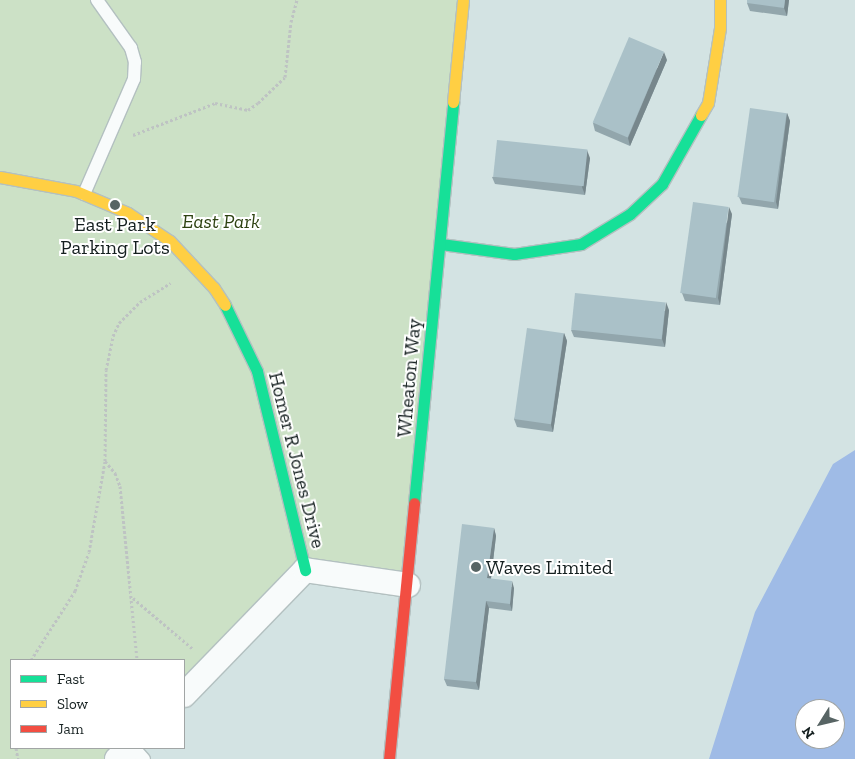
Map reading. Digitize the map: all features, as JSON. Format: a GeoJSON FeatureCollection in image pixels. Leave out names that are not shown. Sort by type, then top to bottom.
{"type":"FeatureCollection","features":[{"type":"Feature","properties":{"kind":"street","name":"Wheaton Way"},"geometry":{"type":"LineString","coordinates":[[389,759],[408,585],[463,0]]}},
{"type":"Feature","properties":{"kind":"street"},"geometry":{"type":"LineString","coordinates":[[441,244],[514,254],[581,244],[630,214],[662,184],[708,103],[720,28],[720,0]]}},
{"type":"Feature","properties":{"kind":"street","name":"Homer R Jones Drive"},"geometry":{"type":"LineString","coordinates":[[0,177],[51,184],[84,194],[128,213],[153,229],[198,269],[234,319],[258,372],[305,570]]}},
{"type":"Feature","properties":{"kind":"street"},"geometry":{"type":"LineString","coordinates":[[185,694],[305,570],[408,585]]}},
{"type":"Feature","properties":{"kind":"street"},"geometry":{"type":"LineString","coordinates":[[117,759],[129,749]]}},
{"type":"Feature","properties":{"kind":"lane"},"geometry":{"type":"LineString","coordinates":[[84,194],[134,79],[135,62],[131,48],[96,0]]}},
{"type":"Feature","properties":{"kind":"lane"},"geometry":{"type":"LineString","coordinates":[[135,749],[144,759]]}},
{"type":"Feature","properties":{"kind":"path"},"geometry":{"type":"LineString","coordinates":[[105,145],[215,103],[248,110],[258,103],[285,77],[291,22],[297,0]]}},
{"type":"Feature","properties":{"kind":"path"},"geometry":{"type":"LineString","coordinates":[[32,659],[63,612],[82,574],[99,505],[105,461],[106,370],[108,353],[118,323],[146,297],[198,269]]}},
{"type":"Feature","properties":{"kind":"path"},"geometry":{"type":"LineString","coordinates":[[105,461],[115,473],[120,486],[137,659]]}},
{"type":"Feature","properties":{"kind":"path"},"geometry":{"type":"LineString","coordinates":[[132,598],[187,645]]}},
{"type":"Feature","properties":{"kind":"green space","name":"East Park"},"geometry":{"type":"Polygon","coordinates":[[[0,0],[463,0],[408,585],[305,570],[185,694],[185,659],[10,659],[10,749],[129,749],[117,759],[0,759],[0,0]]]}},
{"type":"Feature","properties":{"kind":"water"},"geometry":{"type":"Polygon","coordinates":[[[855,450],[855,759],[709,759],[755,612],[833,464],[855,450]]]}},
{"type":"Feature","properties":{"kind":"building"},"geometry":{"type":"Polygon","coordinates":[[[747,0],[785,0],[784,8],[747,3],[747,0]]]}},
{"type":"Feature","properties":{"kind":"building"},"geometry":{"type":"Polygon","coordinates":[[[629,37],[664,52],[628,137],[593,123],[629,37]]]}},
{"type":"Feature","properties":{"kind":"building"},"geometry":{"type":"Polygon","coordinates":[[[750,108],[787,113],[774,202],[737,197],[750,108]]]}},
{"type":"Feature","properties":{"kind":"building"},"geometry":{"type":"Polygon","coordinates":[[[497,140],[588,150],[584,186],[493,177],[497,140]]]}},
{"type":"Feature","properties":{"kind":"building"},"geometry":{"type":"Polygon","coordinates":[[[693,202],[729,207],[716,298],[680,293],[693,202]]]}},
{"type":"Feature","properties":{"kind":"building"},"geometry":{"type":"Polygon","coordinates":[[[575,293],[666,303],[662,339],[571,330],[575,293]]]}},
{"type":"Feature","properties":{"kind":"building"},"geometry":{"type":"Polygon","coordinates":[[[527,328],[564,333],[551,424],[514,419],[527,328]]]}},
{"type":"Feature","properties":{"kind":"building"},"geometry":{"type":"Polygon","coordinates":[[[462,524],[494,528],[487,578],[512,581],[510,604],[486,601],[476,682],[444,679],[462,524]]]}},
{"type":"Feature","properties":{"kind":"traffic: fast"},"geometry":{"type":"LineString","coordinates":[[414,503],[453,102]]}},
{"type":"Feature","properties":{"kind":"traffic: fast"},"geometry":{"type":"LineString","coordinates":[[441,244],[514,254],[581,244],[630,214],[662,184],[701,115]]}},
{"type":"Feature","properties":{"kind":"traffic: fast"},"geometry":{"type":"LineString","coordinates":[[225,305],[257,371],[305,570]]}},
{"type":"Feature","properties":{"kind":"traffic: slow"},"geometry":{"type":"LineString","coordinates":[[453,102],[463,0]]}},
{"type":"Feature","properties":{"kind":"traffic: slow"},"geometry":{"type":"LineString","coordinates":[[701,115],[708,103],[720,28],[720,0]]}},
{"type":"Feature","properties":{"kind":"traffic: slow"},"geometry":{"type":"LineString","coordinates":[[0,177],[76,191],[128,213],[170,241],[214,288],[225,305]]}},
{"type":"Feature","properties":{"kind":"traffic: jam"},"geometry":{"type":"LineString","coordinates":[[389,759],[414,503]]}},
{"type":"Feature","properties":{"kind":"place","name":"East Park Parking Lots"},"geometry":{"type":"Point","coordinates":[115,205]}},
{"type":"Feature","properties":{"kind":"place","name":"Waves Limited"},"geometry":{"type":"Point","coordinates":[476,567]}}]}
